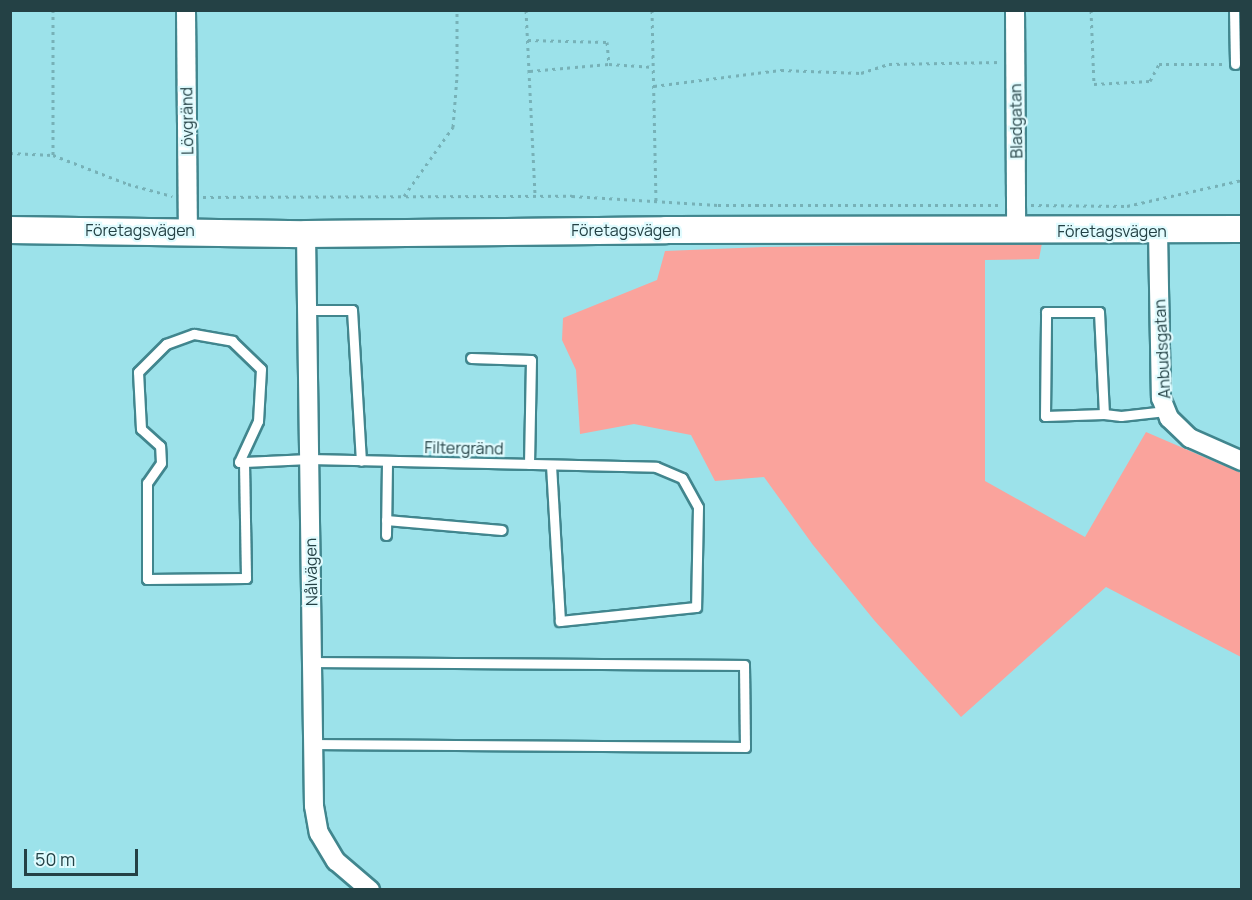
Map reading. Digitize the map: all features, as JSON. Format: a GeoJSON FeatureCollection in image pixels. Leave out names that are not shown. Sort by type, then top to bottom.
{"type":"FeatureCollection","features":[{"type":"Feature","properties":{"kind":"street","name":"Lövgränd"},"geometry":{"type":"LineString","coordinates":[[186,10],[188,231]]}},
{"type":"Feature","properties":{"kind":"street","name":"Bladgatan"},"geometry":{"type":"LineString","coordinates":[[1015,10],[1016,231]]}},
{"type":"Feature","properties":{"kind":"street","name":"Företagsvägen"},"geometry":{"type":"LineString","coordinates":[[10,230],[306,234],[666,230],[1242,230]]}},
{"type":"Feature","properties":{"kind":"street","name":"Anbudsgatan"},"geometry":{"type":"LineString","coordinates":[[1158,230],[1161,398],[1169,418],[1190,438],[1242,460]]}},
{"type":"Feature","properties":{"kind":"street","name":"Nålvägen"},"geometry":{"type":"LineString","coordinates":[[306,234],[314,806],[319,833],[336,861],[370,890]]}},
{"type":"Feature","properties":{"kind":"lane"},"geometry":{"type":"LineString","coordinates":[[1234,10],[1235,64]]}},
{"type":"Feature","properties":{"kind":"lane"},"geometry":{"type":"LineString","coordinates":[[307,310],[352,310],[361,461]]}},
{"type":"Feature","properties":{"kind":"lane"},"geometry":{"type":"LineString","coordinates":[[1104,414],[1099,312],[1046,312],[1045,416],[1104,414],[1121,416],[1166,411]]}},
{"type":"Feature","properties":{"kind":"lane"},"geometry":{"type":"LineString","coordinates":[[194,334],[232,341],[261,369],[258,422],[239,462],[244,462],[246,578],[147,579],[147,483],[161,463],[160,446],[141,429],[138,372],[166,344],[194,334]]}},
{"type":"Feature","properties":{"kind":"lane"},"geometry":{"type":"LineString","coordinates":[[471,358],[531,360],[529,464]]}},
{"type":"Feature","properties":{"kind":"lane","name":"Filtergränd"},"geometry":{"type":"LineString","coordinates":[[244,462],[309,459],[656,467],[682,478],[698,507],[696,607],[560,621],[551,465]]}},
{"type":"Feature","properties":{"kind":"lane"},"geometry":{"type":"LineString","coordinates":[[386,534],[387,461]]}},
{"type":"Feature","properties":{"kind":"lane"},"geometry":{"type":"LineString","coordinates":[[386,520],[502,530]]}},
{"type":"Feature","properties":{"kind":"lane"},"geometry":{"type":"LineString","coordinates":[[312,662],[744,665],[745,747],[313,744]]}},
{"type":"Feature","properties":{"kind":"path"},"geometry":{"type":"LineString","coordinates":[[53,10],[53,155]]}},
{"type":"Feature","properties":{"kind":"path"},"geometry":{"type":"LineString","coordinates":[[404,196],[453,128],[457,76],[457,10]]}},
{"type":"Feature","properties":{"kind":"path"},"geometry":{"type":"LineString","coordinates":[[526,10],[535,196]]}},
{"type":"Feature","properties":{"kind":"path"},"geometry":{"type":"LineString","coordinates":[[652,10],[656,201]]}},
{"type":"Feature","properties":{"kind":"path"},"geometry":{"type":"LineString","coordinates":[[1091,10],[1094,84],[1150,81],[1159,64],[1235,64]]}},
{"type":"Feature","properties":{"kind":"path"},"geometry":{"type":"LineString","coordinates":[[528,39],[607,42],[609,64]]}},
{"type":"Feature","properties":{"kind":"path"},"geometry":{"type":"LineString","coordinates":[[654,86],[781,70],[861,73],[889,64],[1015,62]]}},
{"type":"Feature","properties":{"kind":"path"},"geometry":{"type":"LineString","coordinates":[[530,72],[609,64],[654,68]]}},
{"type":"Feature","properties":{"kind":"path"},"geometry":{"type":"LineString","coordinates":[[10,153],[53,155],[160,194],[188,197],[535,196],[741,205],[1126,206],[1242,180]]}},
{"type":"Feature","properties":{"kind":"shaded area"},"geometry":{"type":"Polygon","coordinates":[[[1042,243],[1039,259],[985,260],[985,481],[1085,537],[1146,432],[1241,473],[1241,657],[1106,587],[961,717],[874,620],[813,545],[764,477],[715,481],[691,435],[634,424],[580,434],[576,370],[562,340],[563,318],[657,280],[665,251],[764,247],[1042,243]]]}}]}
